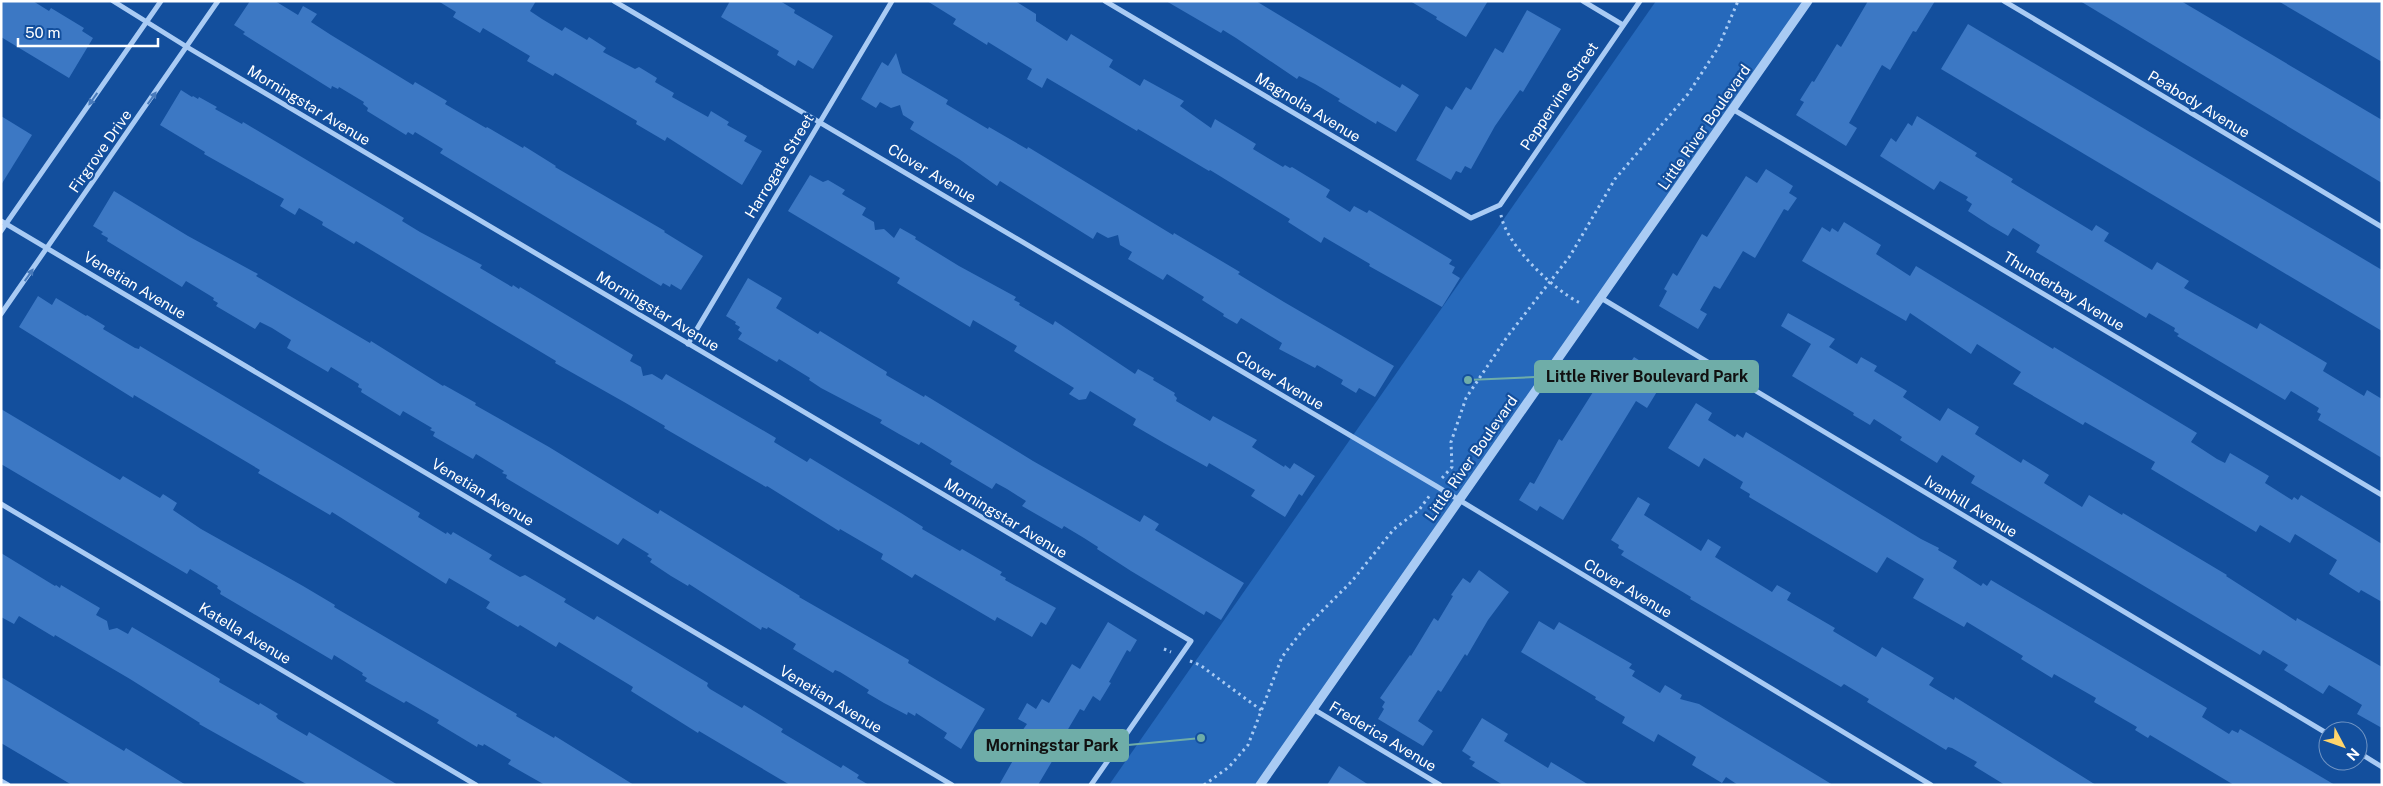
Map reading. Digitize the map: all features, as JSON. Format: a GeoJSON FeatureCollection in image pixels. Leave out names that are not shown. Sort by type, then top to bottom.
{"type":"FeatureCollection","features":[{"type":"Feature","properties":{"kind":"street","name":"Morningstar Avenue"},"geometry":{"type":"LineString","coordinates":[[113,1],[187,47],[1190,641],[1091,785]]}},
{"type":"Feature","properties":{"kind":"street"},"geometry":{"type":"LineString","coordinates":[[1,231],[4,222],[161,1]]}},
{"type":"Feature","properties":{"kind":"street","name":"Firgrove Drive"},"geometry":{"type":"LineString","coordinates":[[1,314],[218,1]]}},
{"type":"Feature","properties":{"kind":"street","name":"Clover Avenue"},"geometry":{"type":"LineString","coordinates":[[614,1],[1458,501],[1931,785]]}},
{"type":"Feature","properties":{"kind":"street","name":"Harrogate Street"},"geometry":{"type":"LineString","coordinates":[[688,344],[892,1]]}},
{"type":"Feature","properties":{"kind":"street","name":"Magnolia Avenue"},"geometry":{"type":"LineString","coordinates":[[1105,1],[1471,218],[1500,205]]}},
{"type":"Feature","properties":{"kind":"street"},"geometry":{"type":"LineString","coordinates":[[1583,1],[1623,25]]}},
{"type":"Feature","properties":{"kind":"street","name":"Peppervine Street"},"geometry":{"type":"LineString","coordinates":[[1500,205],[1640,1]]}},
{"type":"Feature","properties":{"kind":"street","name":"Little River Boulevard"},"geometry":{"type":"LineString","coordinates":[[1260,785],[1734,110],[1808,1]]}},
{"type":"Feature","properties":{"kind":"street","name":"Peabody Avenue"},"geometry":{"type":"LineString","coordinates":[[2004,1],[2382,227]]}},
{"type":"Feature","properties":{"kind":"street","name":"Thunderbay Avenue"},"geometry":{"type":"LineString","coordinates":[[1734,110],[2382,495]]}},
{"type":"Feature","properties":{"kind":"street","name":"Venetian Avenue"},"geometry":{"type":"LineString","coordinates":[[4,222],[952,785]]}},
{"type":"Feature","properties":{"kind":"street","name":"Ivanhill Avenue"},"geometry":{"type":"LineString","coordinates":[[1601,298],[2318,728]]}},
{"type":"Feature","properties":{"kind":"street","name":"Katella Avenue"},"geometry":{"type":"LineString","coordinates":[[1,504],[476,785]]}},
{"type":"Feature","properties":{"kind":"street","name":"Frederica Avenue"},"geometry":{"type":"LineString","coordinates":[[1313,709],[1440,785]]}},
{"type":"Feature","properties":{"kind":"street"},"geometry":{"type":"LineString","coordinates":[[2368,758],[2382,766]]}},
{"type":"Feature","properties":{"kind":"street"},"geometry":{"type":"LineString","coordinates":[[1,781],[8,785]]}},
{"type":"Feature","properties":{"kind":"path"},"geometry":{"type":"LineString","coordinates":[[1452,466],[1451,442],[1466,398],[1506,337],[1570,256],[1615,179],[1688,94],[1718,48],[1738,1]]}},
{"type":"Feature","properties":{"kind":"path"},"geometry":{"type":"LineString","coordinates":[[1503,226],[1525,256],[1550,282],[1580,303]]}},
{"type":"Feature","properties":{"kind":"path"},"geometry":{"type":"LineString","coordinates":[[1204,785],[1229,767],[1248,745],[1282,657],[1302,631],[1352,581],[1394,529],[1419,510]]}},
{"type":"Feature","properties":{"kind":"path"},"geometry":{"type":"LineString","coordinates":[[1200,665],[1261,710]]}},
{"type":"Feature","properties":{"kind":"shaded area"},"geometry":{"type":"Polygon","coordinates":[[[1656,1],[1808,1],[1260,785],[1109,785],[1656,1]]]}},
{"type":"Feature","properties":{"kind":"building"},"geometry":{"type":"Polygon","coordinates":[[[1,1],[33,1],[49,11],[51,8],[84,28],[82,31],[93,38],[69,78],[1,37],[1,1]]]}},
{"type":"Feature","properties":{"kind":"building"},"geometry":{"type":"Polygon","coordinates":[[[250,1],[275,1],[298,15],[303,6],[317,14],[311,22],[331,35],[413,85],[415,82],[447,101],[445,104],[486,128],[523,148],[524,146],[555,167],[665,231],[703,256],[681,290],[671,284],[670,287],[663,283],[661,286],[440,153],[443,149],[415,132],[413,135],[408,132],[406,135],[367,111],[368,108],[363,104],[364,102],[339,87],[338,89],[332,86],[331,89],[243,34],[245,32],[234,25],[250,1]]]}},
{"type":"Feature","properties":{"kind":"building"},"geometry":{"type":"Polygon","coordinates":[[[438,1],[536,1],[530,11],[542,19],[562,31],[565,27],[587,40],[589,37],[606,48],[603,52],[635,69],[639,67],[657,78],[655,82],[674,93],[672,97],[708,117],[711,111],[729,122],[727,125],[747,136],[744,141],[762,151],[742,185],[667,137],[665,141],[636,124],[637,121],[555,73],[553,76],[527,61],[530,56],[483,28],[480,33],[453,17],[456,12],[438,1]]]}},
{"type":"Feature","properties":{"kind":"building"},"geometry":{"type":"Polygon","coordinates":[[[730,1],[780,1],[795,10],[794,13],[833,36],[813,69],[798,60],[795,66],[777,55],[779,51],[721,17],[730,1]]]}},
{"type":"Feature","properties":{"kind":"building"},"geometry":{"type":"Polygon","coordinates":[[[927,1],[1015,1],[1036,14],[1036,21],[1067,41],[1071,34],[1113,60],[1109,67],[1140,86],[1144,79],[1184,101],[1180,106],[1211,128],[1215,119],[1256,144],[1253,149],[1283,167],[1285,165],[1290,168],[1292,167],[1330,190],[1326,197],[1350,212],[1354,206],[1367,213],[1369,210],[1452,260],[1449,264],[1455,267],[1452,273],[1460,278],[1442,307],[1369,266],[1370,264],[1324,237],[1321,243],[1288,222],[1290,219],[1210,170],[1138,129],[1137,131],[1047,78],[1042,88],[1027,79],[1032,69],[988,42],[987,45],[953,24],[956,19],[927,1]]]}},
{"type":"Feature","properties":{"kind":"building"},"geometry":{"type":"Polygon","coordinates":[[[1166,1],[1256,1],[1400,88],[1402,84],[1419,95],[1396,132],[1377,121],[1376,124],[1338,101],[1340,99],[1315,84],[1299,76],[1297,79],[1223,30],[1221,33],[1166,1]]]}},
{"type":"Feature","properties":{"kind":"building"},"geometry":{"type":"Polygon","coordinates":[[[1410,1],[1488,1],[1466,37],[1410,1]]]}},
{"type":"Feature","properties":{"kind":"building"},"geometry":{"type":"Polygon","coordinates":[[[1868,1],[1935,1],[1916,32],[1913,31],[1890,70],[1882,65],[1849,123],[1857,128],[1846,146],[1796,115],[1804,102],[1800,100],[1812,81],[1814,82],[1837,44],[1841,47],[1868,1]]]}},
{"type":"Feature","properties":{"kind":"building"},"geometry":{"type":"Polygon","coordinates":[[[2080,1],[2181,1],[2382,120],[2382,183],[2080,1]]]}},
{"type":"Feature","properties":{"kind":"building"},"geometry":{"type":"Polygon","coordinates":[[[2278,1],[2382,1],[2382,62],[2278,1]]]}},
{"type":"Feature","properties":{"kind":"building"},"geometry":{"type":"Polygon","coordinates":[[[1527,10],[1561,29],[1523,92],[1520,90],[1495,126],[1471,169],[1465,166],[1461,173],[1456,171],[1451,180],[1416,160],[1446,106],[1452,110],[1466,87],[1471,90],[1495,48],[1503,53],[1527,10]]]}},
{"type":"Feature","properties":{"kind":"building"},"geometry":{"type":"Polygon","coordinates":[[[1968,24],[2382,270],[2382,331],[1941,69],[1968,24]]]}},
{"type":"Feature","properties":{"kind":"building"},"geometry":{"type":"Polygon","coordinates":[[[896,53],[902,73],[948,100],[946,104],[988,129],[989,127],[1027,149],[1028,147],[1173,235],[1174,233],[1240,272],[1238,274],[1394,366],[1375,397],[1359,388],[1356,393],[1341,384],[1343,380],[1317,365],[1315,368],[1279,349],[1282,343],[1241,318],[1237,324],[1223,316],[1224,314],[1202,300],[1204,297],[1167,274],[1163,280],[1128,259],[1132,252],[1120,245],[1118,235],[1108,238],[1097,232],[1093,239],[1000,181],[997,186],[959,159],[910,129],[914,122],[903,115],[900,105],[891,108],[880,102],[876,108],[861,99],[882,62],[888,66],[896,53]]]}},
{"type":"Feature","properties":{"kind":"building"},"geometry":{"type":"Polygon","coordinates":[[[181,90],[192,97],[198,99],[199,97],[217,107],[215,109],[242,124],[243,122],[404,218],[402,221],[420,232],[482,265],[480,268],[512,287],[513,285],[519,289],[520,287],[633,355],[630,361],[641,367],[643,376],[652,374],[662,380],[666,374],[776,438],[774,442],[807,462],[810,458],[901,513],[923,527],[922,529],[1002,572],[1000,575],[1006,578],[1005,580],[1056,608],[1046,625],[1041,622],[1032,637],[997,617],[995,621],[915,574],[912,578],[881,559],[883,554],[840,529],[839,531],[767,486],[664,428],[665,426],[555,363],[556,361],[356,241],[354,244],[322,225],[323,222],[299,208],[295,215],[280,206],[284,199],[204,154],[205,152],[160,125],[181,90]]]}},
{"type":"Feature","properties":{"kind":"building"},"geometry":{"type":"Polygon","coordinates":[[[1,116],[32,135],[1,185],[1,116]]]}},
{"type":"Feature","properties":{"kind":"building"},"geometry":{"type":"Polygon","coordinates":[[[1917,116],[1977,153],[1975,156],[2013,179],[2011,182],[2092,231],[2096,225],[2109,233],[2104,241],[2152,270],[2157,262],[2189,281],[2184,288],[2257,329],[2260,323],[2327,363],[2323,371],[2364,396],[2367,390],[2382,399],[2382,458],[2318,420],[2321,414],[2317,412],[2319,408],[2291,391],[2285,400],[2177,336],[2179,334],[2174,331],[2175,328],[2149,313],[2146,318],[2036,252],[2040,245],[2013,228],[2008,236],[1991,226],[1968,211],[1972,204],[1966,200],[1968,197],[1940,181],[1934,190],[1880,156],[1891,138],[1896,142],[1908,123],[1912,126],[1917,116]]]}},
{"type":"Feature","properties":{"kind":"building"},"geometry":{"type":"Polygon","coordinates":[[[1766,169],[1793,186],[1789,193],[1797,198],[1788,211],[1784,209],[1755,258],[1743,251],[1720,289],[1714,286],[1700,310],[1707,314],[1698,329],[1659,306],[1667,291],[1664,289],[1673,273],[1677,276],[1702,234],[1707,237],[1746,176],[1757,183],[1766,169]]]}},
{"type":"Feature","properties":{"kind":"building"},"geometry":{"type":"Polygon","coordinates":[[[810,175],[823,182],[828,180],[845,190],[842,194],[866,208],[862,215],[874,222],[875,230],[884,229],[894,238],[900,228],[959,266],[1016,297],[1014,300],[1020,303],[1019,305],[1053,325],[1055,321],[1135,374],[1138,369],[1154,378],[1153,380],[1175,393],[1176,401],[1210,421],[1213,416],[1257,440],[1252,447],[1284,467],[1285,465],[1290,469],[1294,463],[1315,476],[1302,496],[1299,494],[1285,517],[1251,496],[1255,490],[1209,463],[1207,467],[1133,425],[1136,419],[1090,391],[1086,399],[1079,400],[1069,394],[1074,388],[1014,351],[1017,346],[973,320],[970,327],[897,283],[900,278],[788,211],[810,175]]]}},
{"type":"Feature","properties":{"kind":"building"},"geometry":{"type":"Polygon","coordinates":[[[114,191],[188,236],[258,274],[256,276],[370,343],[371,341],[443,386],[476,403],[475,405],[549,447],[658,514],[660,510],[799,597],[909,660],[908,663],[985,709],[961,749],[944,738],[947,733],[916,713],[915,716],[908,712],[907,715],[884,703],[867,693],[869,690],[840,672],[835,670],[833,673],[793,649],[796,644],[768,627],[767,629],[762,627],[761,630],[689,584],[688,586],[671,576],[650,562],[652,559],[647,556],[649,554],[623,538],[618,545],[506,478],[507,475],[502,473],[504,471],[476,454],[473,459],[433,436],[435,432],[430,430],[432,428],[403,411],[400,416],[361,392],[362,389],[358,387],[359,384],[331,367],[328,372],[287,348],[291,340],[272,328],[260,322],[255,329],[216,306],[218,303],[213,300],[214,298],[186,281],[182,287],[107,241],[108,238],[101,234],[103,232],[93,226],[114,191]]]}},
{"type":"Feature","properties":{"kind":"building"},"geometry":{"type":"Polygon","coordinates":[[[1844,222],[1881,245],[1876,254],[1910,276],[1916,266],[2197,433],[2191,442],[2217,459],[2225,463],[2230,453],[2269,476],[2265,483],[2292,500],[2294,497],[2298,500],[2301,495],[2382,544],[2382,602],[2361,590],[2359,593],[2329,574],[2337,560],[2295,534],[2290,543],[2260,525],[2256,532],[2151,469],[2155,462],[2085,422],[2083,425],[2013,384],[2021,372],[1977,344],[1971,354],[1910,313],[1906,321],[1802,261],[1822,227],[1830,232],[1832,228],[1838,232],[1844,222]]]}},
{"type":"Feature","properties":{"kind":"building"},"geometry":{"type":"Polygon","coordinates":[[[748,278],[782,298],[776,308],[818,334],[820,331],[887,372],[886,375],[924,397],[925,395],[1033,461],[1140,522],[1144,515],[1159,524],[1155,530],[1244,583],[1221,620],[1206,611],[1204,615],[1131,571],[1097,549],[1098,547],[1064,526],[1062,529],[1022,506],[1026,501],[1007,489],[996,483],[992,489],[950,464],[952,461],[921,442],[919,445],[899,434],[880,423],[882,420],[821,388],[809,380],[810,378],[779,359],[777,362],[738,339],[742,333],[738,330],[740,327],[726,316],[748,278]]]}},
{"type":"Feature","properties":{"kind":"building"},"geometry":{"type":"Polygon","coordinates":[[[38,296],[52,305],[56,298],[105,326],[103,329],[135,348],[139,349],[140,346],[420,513],[418,517],[446,534],[447,532],[451,535],[453,532],[492,555],[489,559],[520,577],[525,575],[566,599],[564,602],[594,620],[597,616],[708,683],[707,686],[710,689],[742,708],[744,705],[783,729],[781,732],[841,768],[843,765],[859,775],[857,778],[869,785],[790,785],[699,731],[698,733],[631,691],[633,687],[559,642],[556,647],[520,625],[518,627],[486,608],[490,602],[449,578],[446,584],[332,512],[330,515],[258,473],[260,470],[134,395],[133,398],[19,327],[38,296]]]}},
{"type":"Feature","properties":{"kind":"building"},"geometry":{"type":"Polygon","coordinates":[[[1788,313],[1835,339],[1829,347],[1857,364],[1861,357],[1877,366],[1874,371],[1907,391],[1903,397],[1940,421],[1948,408],[1979,427],[1975,434],[2021,463],[2023,459],[2049,475],[2044,483],[2082,507],[2089,495],[2122,515],[2123,513],[2227,575],[2296,621],[2297,618],[2382,667],[2382,728],[2357,714],[2362,705],[2329,685],[2323,694],[2284,670],[2288,665],[2263,650],[2260,655],[1971,483],[1975,476],[1942,455],[1937,463],[1900,440],[1902,437],[1874,419],[1870,425],[1853,415],[1854,413],[1792,376],[1811,344],[1781,326],[1788,313]]]}},
{"type":"Feature","properties":{"kind":"building"},"geometry":{"type":"Polygon","coordinates":[[[1634,357],[1666,377],[1647,408],[1636,401],[1563,520],[1540,506],[1537,511],[1519,500],[1530,482],[1534,484],[1559,439],[1562,441],[1612,362],[1622,368],[1625,364],[1628,366],[1634,357]]]}},
{"type":"Feature","properties":{"kind":"building"},"geometry":{"type":"Polygon","coordinates":[[[1696,403],[1712,413],[1708,420],[1735,437],[1737,434],[1743,438],[1746,432],[1921,539],[1939,548],[1938,550],[1957,561],[1953,568],[1981,586],[1983,583],[1987,586],[1991,580],[2207,708],[2202,717],[2229,734],[2232,730],[2238,733],[2240,729],[2335,785],[2234,785],[2150,735],[2148,738],[2135,730],[2137,727],[2094,702],[2096,698],[2054,674],[2052,678],[2021,659],[2023,656],[1967,622],[1964,627],[1913,598],[1924,579],[1887,557],[1877,573],[1749,497],[1750,494],[1740,488],[1743,482],[1704,458],[1699,467],[1668,448],[1696,403]]]}},
{"type":"Feature","properties":{"kind":"building"},"geometry":{"type":"Polygon","coordinates":[[[1,409],[120,480],[123,476],[160,498],[163,494],[177,503],[173,510],[201,529],[303,586],[335,605],[334,607],[517,714],[516,716],[554,738],[555,736],[634,785],[545,785],[508,764],[511,760],[484,744],[483,746],[478,744],[477,747],[437,723],[439,720],[365,681],[367,678],[362,675],[363,673],[334,655],[332,660],[220,594],[221,591],[217,588],[218,586],[190,569],[187,574],[1,464],[1,409]]]}},
{"type":"Feature","properties":{"kind":"building"},"geometry":{"type":"Polygon","coordinates":[[[1638,497],[1650,504],[1644,515],[1701,551],[1708,539],[1721,547],[1715,557],[1772,592],[1777,585],[1791,593],[1787,600],[1835,628],[1833,631],[1876,657],[1882,647],[1919,669],[1934,678],[1929,685],[1954,700],[1955,697],[2096,785],[2005,785],[1974,766],[1977,762],[1952,748],[1948,747],[1946,750],[1867,702],[1869,699],[1844,684],[1841,687],[1690,599],[1691,597],[1621,555],[1624,551],[1618,548],[1619,545],[1611,540],[1638,497]]]}},
{"type":"Feature","properties":{"kind":"building"},"geometry":{"type":"Polygon","coordinates":[[[1,553],[55,586],[60,588],[61,585],[100,608],[96,615],[107,621],[109,630],[117,628],[128,634],[132,627],[220,679],[219,682],[278,714],[276,716],[278,719],[307,736],[309,732],[398,785],[308,785],[199,724],[130,679],[55,635],[54,637],[19,616],[14,624],[1,617],[1,553]]]}},
{"type":"Feature","properties":{"kind":"building"},"geometry":{"type":"Polygon","coordinates":[[[1479,570],[1509,592],[1488,620],[1467,656],[1465,654],[1441,692],[1438,690],[1418,721],[1433,731],[1423,746],[1378,719],[1384,709],[1382,707],[1385,702],[1380,698],[1411,656],[1434,618],[1438,621],[1453,596],[1451,595],[1463,578],[1470,583],[1479,570]]]}},
{"type":"Feature","properties":{"kind":"building"},"geometry":{"type":"Polygon","coordinates":[[[1539,621],[1554,630],[1559,622],[1632,664],[1629,668],[1635,671],[1632,676],[1660,693],[1665,685],[1682,695],[1680,699],[1699,704],[1833,785],[1738,785],[1726,777],[1722,783],[1692,765],[1696,757],[1658,734],[1654,742],[1622,723],[1625,717],[1595,699],[1596,697],[1521,652],[1539,621]]]}},
{"type":"Feature","properties":{"kind":"building"},"geometry":{"type":"Polygon","coordinates":[[[1108,622],[1137,640],[1130,652],[1127,650],[1100,701],[1093,696],[1084,711],[1080,709],[1064,736],[1071,740],[1059,761],[1054,758],[1038,785],[999,785],[1028,734],[1022,731],[1027,724],[1018,719],[1027,703],[1036,709],[1042,699],[1049,703],[1072,664],[1080,669],[1108,622]]]}},
{"type":"Feature","properties":{"kind":"building"},"geometry":{"type":"Polygon","coordinates":[[[1,677],[124,751],[126,748],[186,785],[72,785],[1,743],[1,677]]]}},
{"type":"Feature","properties":{"kind":"building"},"geometry":{"type":"Polygon","coordinates":[[[1482,718],[1508,734],[1504,741],[1548,768],[1551,762],[1589,785],[1503,785],[1472,766],[1475,762],[1469,759],[1471,757],[1462,751],[1482,718]]]}},
{"type":"Feature","properties":{"kind":"building"},"geometry":{"type":"Polygon","coordinates":[[[1339,766],[1369,785],[1327,785],[1339,766]]]}},
{"type":"Feature","properties":{"kind":"place","name":"Little River Boulevard Park"},"geometry":{"type":"Point","coordinates":[1468,380]}},
{"type":"Feature","properties":{"kind":"place","name":"Morningstar Park"},"geometry":{"type":"Point","coordinates":[1201,738]}}]}
